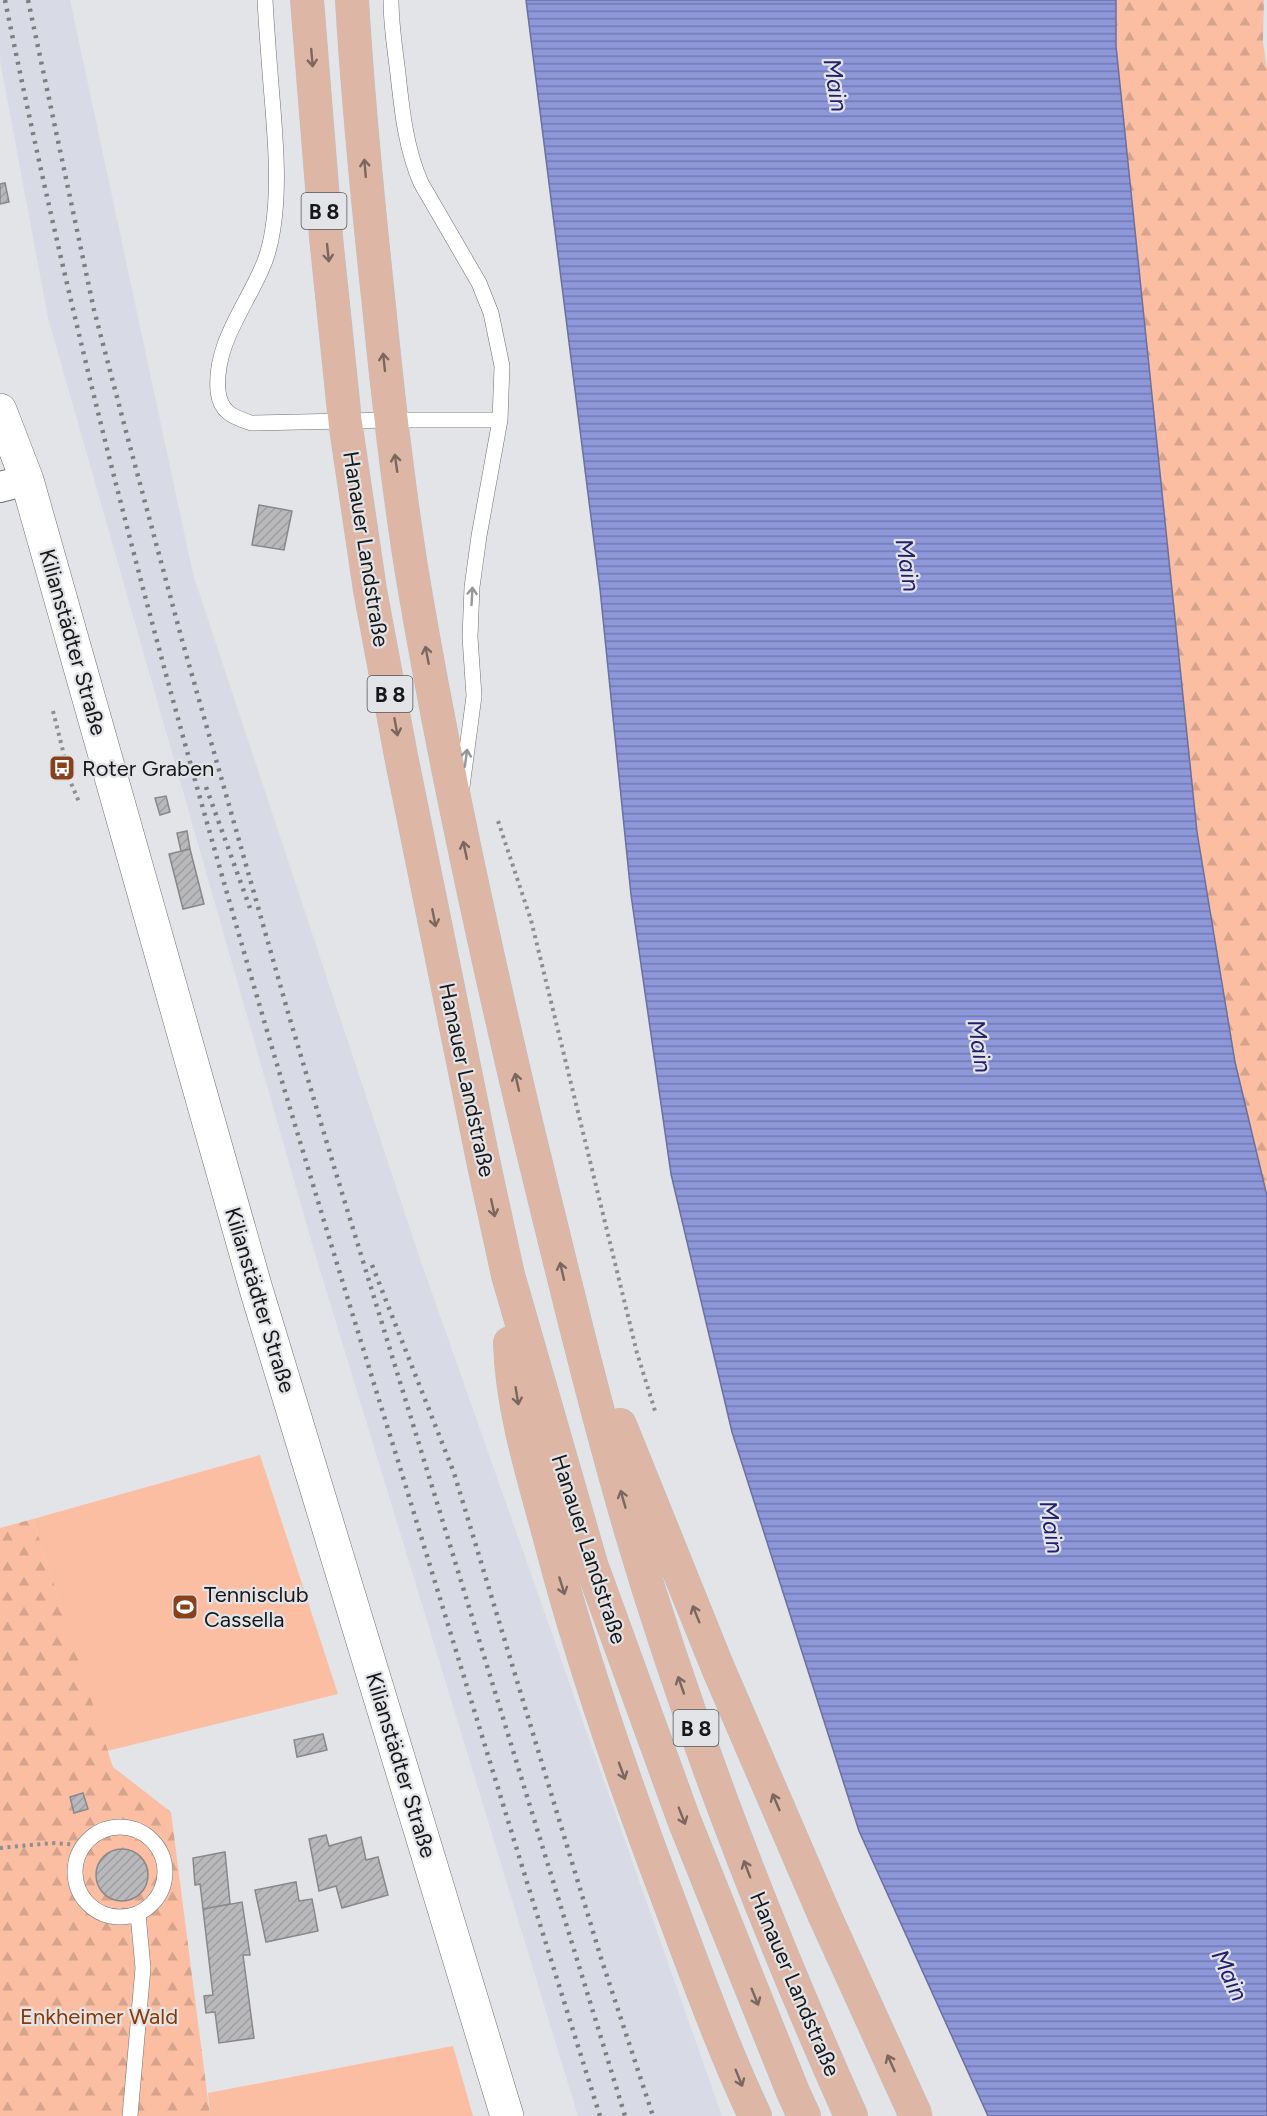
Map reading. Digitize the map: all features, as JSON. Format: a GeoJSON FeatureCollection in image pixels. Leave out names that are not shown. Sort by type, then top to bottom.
{"type":"FeatureCollection","features":[{"type":"Feature","properties":{"kind":"main road","name":"Hanauer Landstraße"},"geometry":{"type":"LineString","coordinates":[[308,0],[326,237],[345,421],[370,590],[401,756],[508,1275],[591,1564],[626,1665],[684,1820],[804,2116]]}},
{"type":"Feature","properties":{"kind":"main road","name":"B 8"},"geometry":{"type":"LineString","coordinates":[[352,0],[370,220],[390,420]]}},
{"type":"Feature","properties":{"kind":"main road","name":"Hanauer Landstraße"},"geometry":{"type":"LineString","coordinates":[[390,420],[413,577],[458,816],[487,958],[575,1328],[632,1533],[706,1758],[762,1906],[815,2036],[851,2116]]}},
{"type":"Feature","properties":{"kind":"main road"},"geometry":{"type":"LineString","coordinates":[[508,1275],[510,1351],[516,1395],[528,1455],[559,1576],[600,1709],[693,1966],[755,2116]]}},
{"type":"Feature","properties":{"kind":"main road"},"geometry":{"type":"LineString","coordinates":[[575,1328],[631,1450],[718,1668],[824,1914],[916,2116]]}},
{"type":"Feature","properties":{"kind":"street","name":"Kilianstädter Straße"},"geometry":{"type":"LineString","coordinates":[[0,410],[13,483],[507,2116]]}},
{"type":"Feature","properties":{"kind":"lane"},"geometry":{"type":"LineString","coordinates":[[264,0],[275,142],[276,194],[273,227],[262,267],[222,349],[218,366],[218,393],[224,408],[233,417],[251,423],[500,420]]}},
{"type":"Feature","properties":{"kind":"lane"},"geometry":{"type":"LineString","coordinates":[[391,0],[399,90],[410,151],[421,183],[479,283],[491,313],[502,366],[500,420],[472,587],[471,637],[474,696],[458,816]]}},
{"type":"Feature","properties":{"kind":"lane"},"geometry":{"type":"LineString","coordinates":[[112,1827],[124,1827],[146,1835],[156,1844],[163,1857],[164,1884],[159,1896],[149,1907],[138,1914],[121,1918],[104,1915],[90,1906],[80,1893],[75,1877],[76,1861],[83,1845],[101,1831],[112,1827]]}},
{"type":"Feature","properties":{"kind":"lane"},"geometry":{"type":"LineString","coordinates":[[130,2116],[143,1968],[138,1914]]}},
{"type":"Feature","properties":{"kind":"path"},"geometry":{"type":"LineString","coordinates":[[495,816],[531,920],[637,1353],[658,1420]]}},
{"type":"Feature","properties":{"kind":"path"},"geometry":{"type":"LineString","coordinates":[[0,1848],[52,1844],[83,1845]]}},
{"type":"Feature","properties":{"kind":"shaded area"},"geometry":{"type":"Polygon","coordinates":[[[0,0],[70,0],[193,574],[420,1259],[722,2116],[578,2116],[313,1247],[48,318],[0,60],[0,0]]]}},
{"type":"Feature","properties":{"kind":"green space"},"geometry":{"type":"Polygon","coordinates":[[[1116,0],[1264,0],[1263,42],[1267,70],[1267,1196],[1235,1062],[1197,832],[1116,46],[1116,0]]]}},
{"type":"Feature","properties":{"kind":"green space","name":"Tennisclub Cassella"},"geometry":{"type":"Polygon","coordinates":[[[260,1455],[338,1694],[107,1751],[33,1519],[260,1455]]]}},
{"type":"Feature","properties":{"kind":"green space","name":"Enkheimer Wald"},"geometry":{"type":"Polygon","coordinates":[[[33,1519],[113,1767],[171,1812],[210,2116],[0,2116],[0,1528],[33,1519]]]}},
{"type":"Feature","properties":{"kind":"green space"},"geometry":{"type":"Polygon","coordinates":[[[453,2046],[473,2116],[210,2116],[208,2093],[453,2046]]]}},
{"type":"Feature","properties":{"kind":"water","name":"Main"},"geometry":{"type":"Polygon","coordinates":[[[526,0],[1116,0],[1116,46],[1197,832],[1235,1062],[1267,1196],[1267,2116],[988,2116],[859,1831],[732,1432],[671,1174],[631,895],[600,589],[526,0]]]}},
{"type":"Feature","properties":{"kind":"building"},"geometry":{"type":"Polygon","coordinates":[[[5,183],[9,202],[0,204],[0,184],[5,183]]]}},
{"type":"Feature","properties":{"kind":"building"},"geometry":{"type":"Polygon","coordinates":[[[259,505],[292,511],[284,550],[252,545],[259,505]]]}},
{"type":"Feature","properties":{"kind":"building"},"geometry":{"type":"Polygon","coordinates":[[[166,796],[170,812],[160,815],[155,798],[166,796]]]}},
{"type":"Feature","properties":{"kind":"building"},"geometry":{"type":"Polygon","coordinates":[[[187,831],[190,849],[181,851],[177,833],[187,831]]]}},
{"type":"Feature","properties":{"kind":"building"},"geometry":{"type":"Polygon","coordinates":[[[190,849],[204,904],[183,909],[169,854],[190,849]]]}},
{"type":"Feature","properties":{"kind":"building"},"geometry":{"type":"Polygon","coordinates":[[[323,1734],[327,1750],[297,1757],[294,1740],[323,1734]]]}},
{"type":"Feature","properties":{"kind":"building"},"geometry":{"type":"Polygon","coordinates":[[[83,1793],[88,1809],[74,1813],[70,1797],[83,1793]]]}},
{"type":"Feature","properties":{"kind":"building"},"geometry":{"type":"Polygon","coordinates":[[[326,1835],[329,1846],[361,1837],[366,1860],[378,1857],[388,1895],[342,1908],[336,1886],[319,1891],[309,1839],[326,1835]]]}},
{"type":"Feature","properties":{"kind":"building"},"geometry":{"type":"Polygon","coordinates":[[[117,1849],[127,1849],[141,1856],[148,1875],[141,1894],[127,1901],[117,1901],[107,1897],[100,1890],[96,1880],[96,1870],[100,1860],[107,1853],[117,1849]]]}},
{"type":"Feature","properties":{"kind":"building"},"geometry":{"type":"Polygon","coordinates":[[[225,1852],[230,1904],[203,1909],[200,1884],[195,1885],[193,1858],[225,1852]]]}},
{"type":"Feature","properties":{"kind":"building"},"geometry":{"type":"Polygon","coordinates":[[[296,1882],[299,1901],[312,1899],[318,1931],[266,1942],[255,1890],[296,1882]]]}},
{"type":"Feature","properties":{"kind":"building"},"geometry":{"type":"Polygon","coordinates":[[[242,1902],[250,1955],[243,1955],[254,2038],[219,2043],[215,2012],[206,2013],[204,1996],[213,1995],[203,1909],[242,1902]]]}},
{"type":"Feature","properties":{"kind":"railway"},"geometry":{"type":"LineString","coordinates":[[5,0],[44,185],[88,369],[134,553],[234,918],[342,1280],[600,2116]]}},
{"type":"Feature","properties":{"kind":"railway"},"geometry":{"type":"LineString","coordinates":[[28,0],[94,310],[182,640],[335,1170],[625,2116]]}},
{"type":"Feature","properties":{"kind":"railway"},"geometry":{"type":"LineString","coordinates":[[206,787],[250,908]]}},
{"type":"Feature","properties":{"kind":"railway"},"geometry":{"type":"LineString","coordinates":[[372,1265],[454,1473],[601,1958],[653,2116]]}},
{"type":"Feature","properties":{"kind":"place","name":"Roter Graben"},"geometry":{"type":"Point","coordinates":[62,768]}},
{"type":"Feature","properties":{"kind":"place","name":"Tennisclub Cassella"},"geometry":{"type":"Point","coordinates":[185,1607]}}]}
